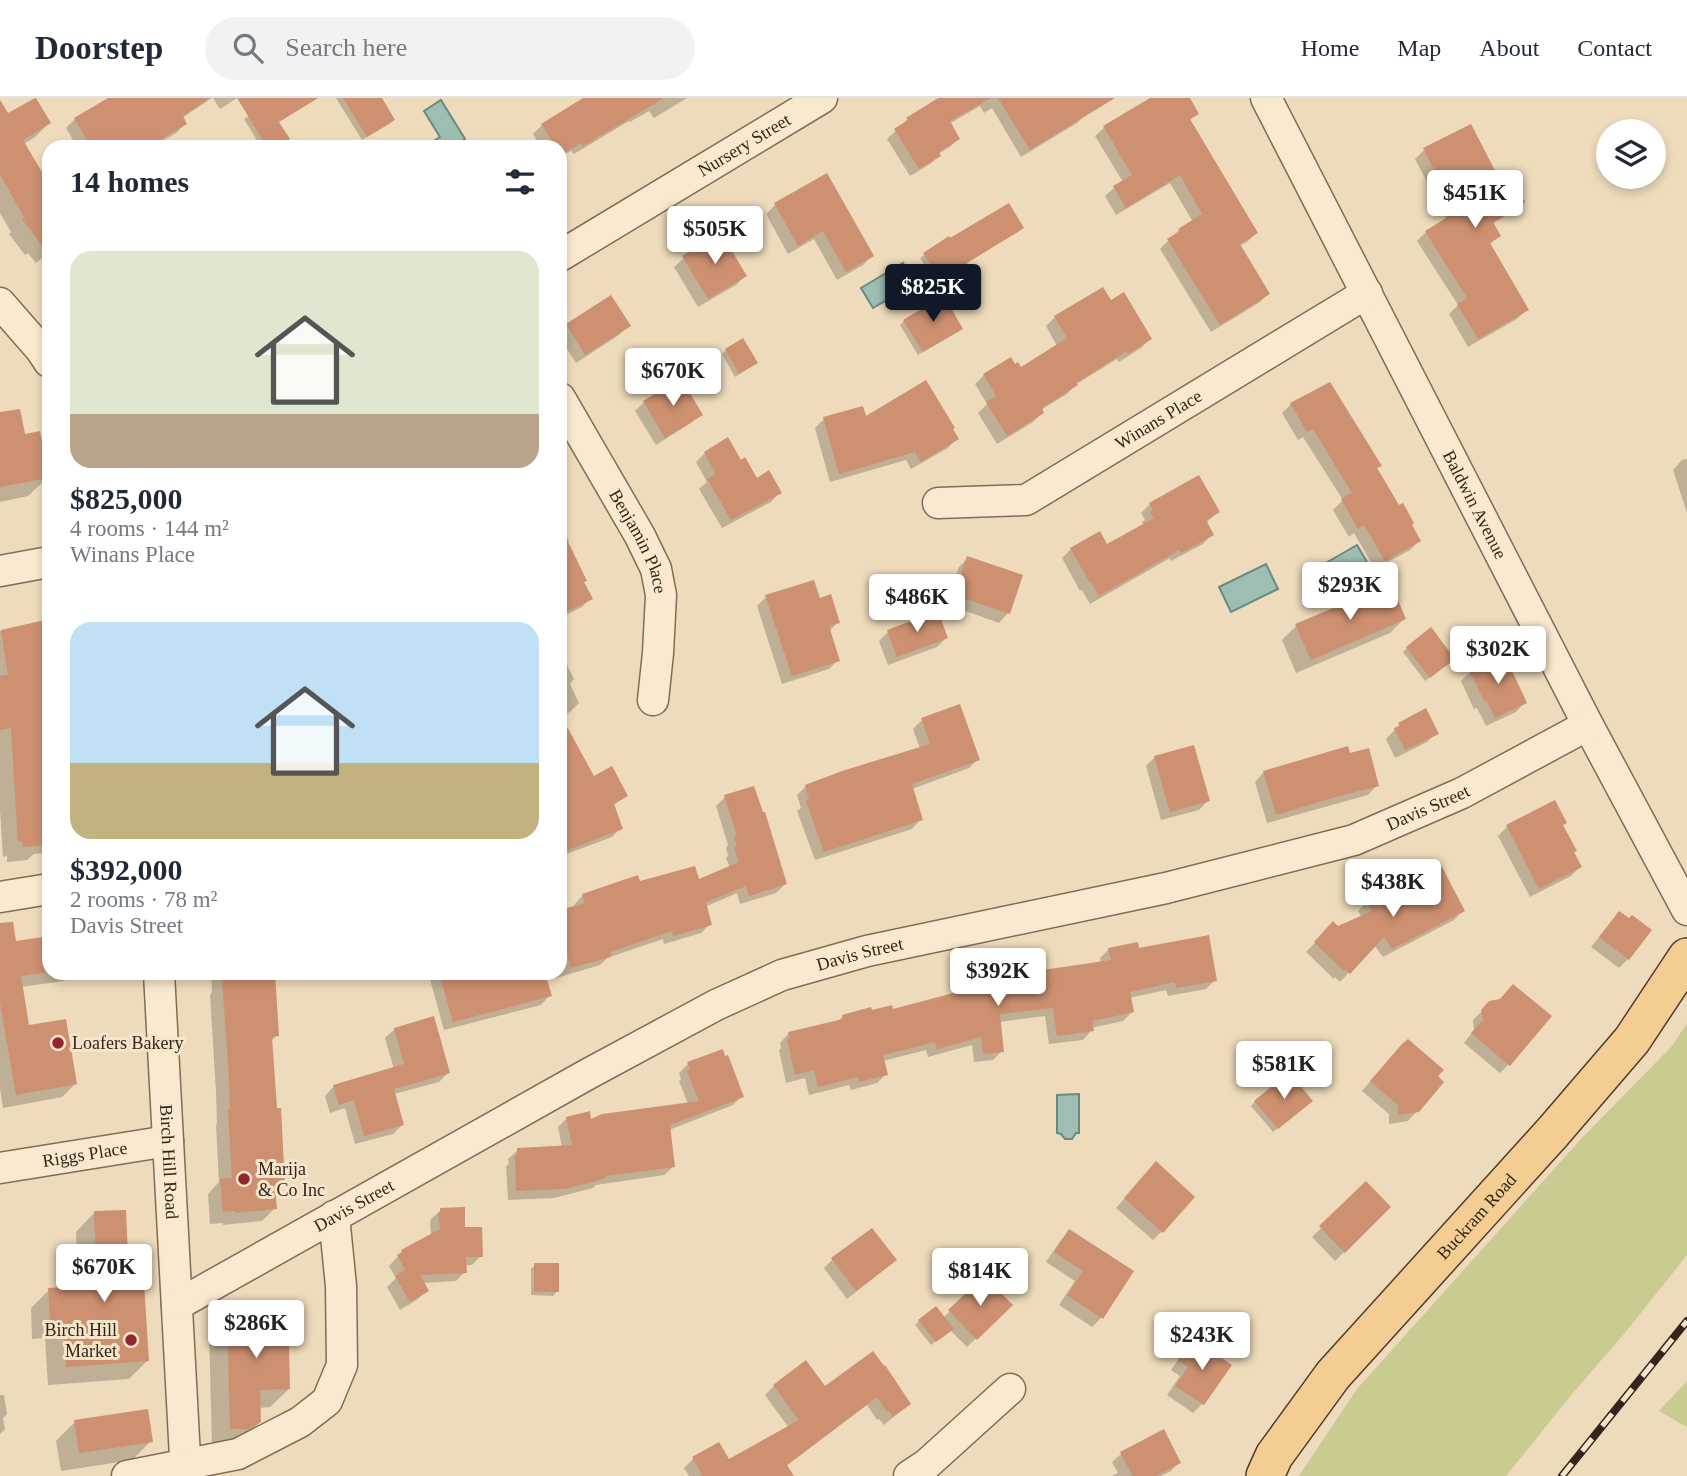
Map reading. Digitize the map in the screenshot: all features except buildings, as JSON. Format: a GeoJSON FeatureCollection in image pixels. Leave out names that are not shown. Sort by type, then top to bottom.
{"type":"FeatureCollection","features":[{"type":"Feature","properties":{"kind":"main road","name":"Buckram Road"},"geometry":{"type":"LineString","coordinates":[[1265,1476],[1274,1457],[1334,1375],[1553,1132],[1632,1040],[1687,957]]}},
{"type":"Feature","properties":{"kind":"street","name":"Nursery Street"},"geometry":{"type":"LineString","coordinates":[[567,252],[822,98]]}},
{"type":"Feature","properties":{"kind":"street","name":"Baldwin Avenue"},"geometry":{"type":"LineString","coordinates":[[1266,98],[1588,725],[1687,910]]}},
{"type":"Feature","properties":{"kind":"street","name":"Winans Place"},"geometry":{"type":"LineString","coordinates":[[938,503],[1026,500],[1367,293]]}},
{"type":"Feature","properties":{"kind":"street"},"geometry":{"type":"LineString","coordinates":[[0,303],[42,352]]}},
{"type":"Feature","properties":{"kind":"street","name":"Benjamin Place"},"geometry":{"type":"LineString","coordinates":[[567,410],[640,536],[656,569],[661,595],[653,700]]}},
{"type":"Feature","properties":{"kind":"street"},"geometry":{"type":"LineString","coordinates":[[0,571],[42,563]]}},
{"type":"Feature","properties":{"kind":"street","name":"Davis Street"},"geometry":{"type":"LineString","coordinates":[[177,1305],[576,1080],[692,1017],[782,975],[867,951],[1166,888],[1353,840],[1462,793],[1588,725]]}},
{"type":"Feature","properties":{"kind":"street"},"geometry":{"type":"LineString","coordinates":[[0,897],[42,890]]}},
{"type":"Feature","properties":{"kind":"street","name":"Birch Hill Road"},"geometry":{"type":"LineString","coordinates":[[159,980],[186,1471]]}},
{"type":"Feature","properties":{"kind":"street","name":"Riggs Place"},"geometry":{"type":"LineString","coordinates":[[0,1168],[168,1141]]}},
{"type":"Feature","properties":{"kind":"street"},"geometry":{"type":"LineString","coordinates":[[127,1476],[186,1471],[238,1454],[300,1422],[327,1401],[342,1365],[341,1286],[334,1216]]}},
{"type":"Feature","properties":{"kind":"street"},"geometry":{"type":"LineString","coordinates":[[909,1476],[927,1464],[1010,1389]]}},
{"type":"Feature","properties":{"kind":"green space"},"geometry":{"type":"Polygon","coordinates":[[[1687,1023],[1687,1255],[1506,1476],[1299,1476],[1357,1389],[1581,1139],[1672,1046],[1687,1023]]]}},
{"type":"Feature","properties":{"kind":"green space"},"geometry":{"type":"Polygon","coordinates":[[[1687,1381],[1687,1427],[1659,1411],[1687,1381]]]}},
{"type":"Feature","properties":{"kind":"water"},"geometry":{"type":"Polygon","coordinates":[[[441,100],[465,139],[435,140],[440,137],[424,111],[441,100]]]}},
{"type":"Feature","properties":{"kind":"water"},"geometry":{"type":"Polygon","coordinates":[[[903,263],[915,284],[873,308],[861,288],[903,263]]]}},
{"type":"Feature","properties":{"kind":"water"},"geometry":{"type":"Polygon","coordinates":[[[1357,545],[1370,567],[1329,589],[1317,568],[1357,545]]]}},
{"type":"Feature","properties":{"kind":"water"},"geometry":{"type":"Polygon","coordinates":[[[1266,564],[1278,589],[1231,612],[1219,587],[1266,564]]]}},
{"type":"Feature","properties":{"kind":"water"},"geometry":{"type":"Polygon","coordinates":[[[1079,1094],[1079,1133],[1072,1139],[1065,1139],[1057,1133],[1057,1095],[1079,1094]]]}},
{"type":"Feature","properties":{"kind":"railway"},"geometry":{"type":"LineString","coordinates":[[1562,1476],[1687,1321]]}},
{"type":"Feature","properties":{"kind":"place","name":"Loafers Bakery"},"geometry":{"type":"Point","coordinates":[58,1043]}},
{"type":"Feature","properties":{"kind":"place","name":"Marija & Co Inc"},"geometry":{"type":"Point","coordinates":[244,1179]}},
{"type":"Feature","properties":{"kind":"place","name":"Birch Hill Market"},"geometry":{"type":"Point","coordinates":[131,1340]}}]}
